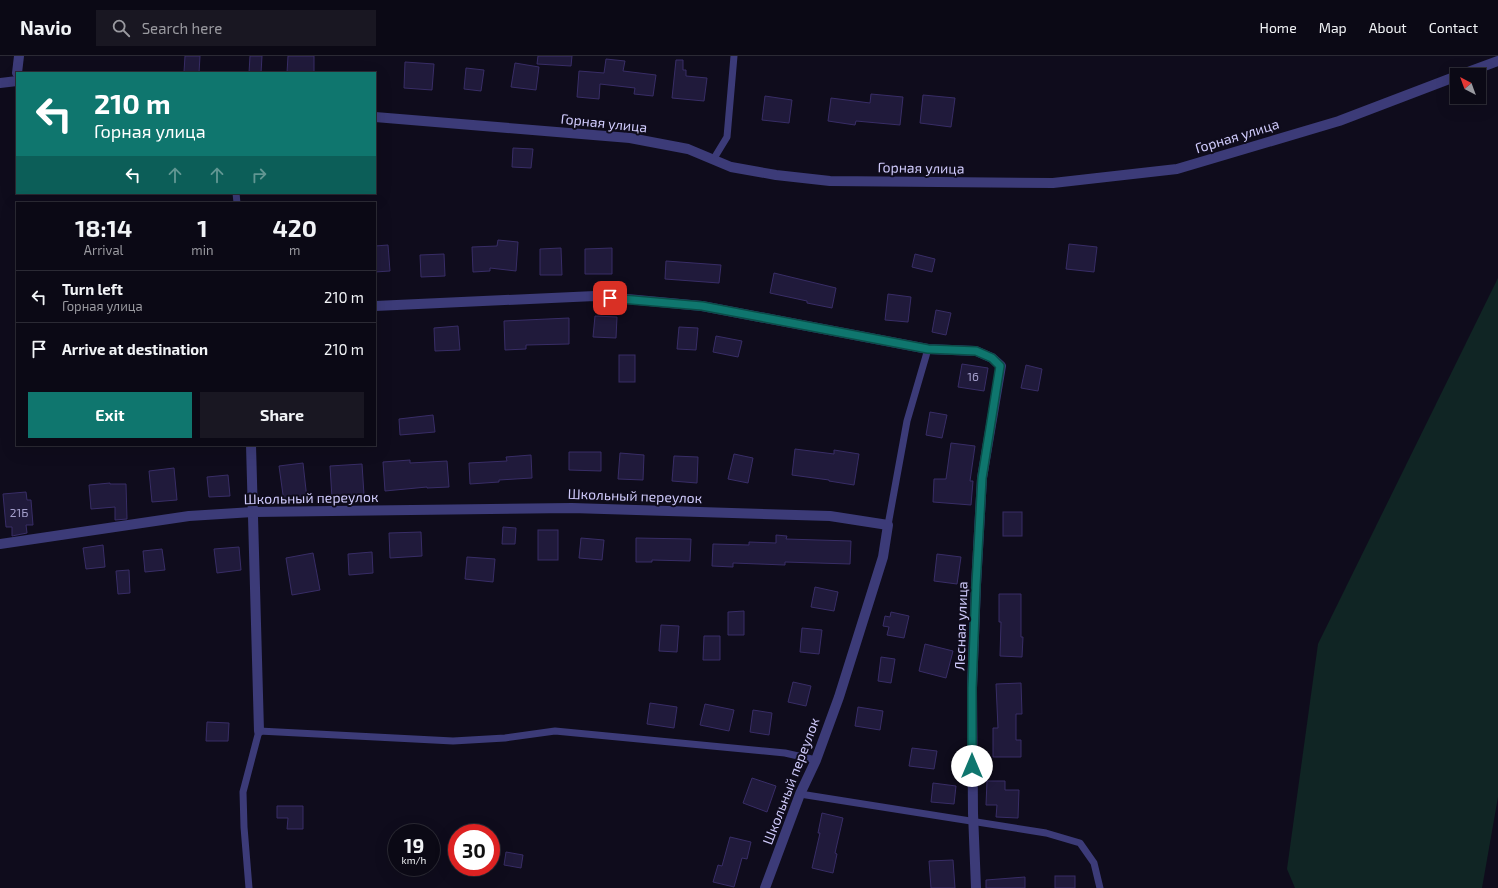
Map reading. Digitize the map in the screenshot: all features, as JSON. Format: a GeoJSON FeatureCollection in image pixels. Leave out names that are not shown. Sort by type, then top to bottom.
{"type":"FeatureCollection","features":[{"type":"Feature","properties":{"kind":"street"},"geometry":{"type":"LineString","coordinates":[[17,72],[19,56]]}},
{"type":"Feature","properties":{"kind":"street"},"geometry":{"type":"LineString","coordinates":[[1479,68],[1498,61]]}},
{"type":"Feature","properties":{"kind":"street","name":"Горная улица"},"geometry":{"type":"LineString","coordinates":[[376,117],[630,138],[688,149],[731,168],[830,181],[1053,183],[1177,169],[1339,121],[1450,79]]}},
{"type":"Feature","properties":{"kind":"street"},"geometry":{"type":"LineString","coordinates":[[0,82],[16,81]]}},
{"type":"Feature","properties":{"kind":"street"},"geometry":{"type":"LineString","coordinates":[[376,306],[595,296],[702,306],[928,349]]}},
{"type":"Feature","properties":{"kind":"street","name":"Лесная улица"},"geometry":{"type":"LineString","coordinates":[[928,349],[976,351],[992,358],[1000,366],[982,478],[978,547],[972,688],[973,821],[976,888]]}},
{"type":"Feature","properties":{"kind":"street"},"geometry":{"type":"LineString","coordinates":[[251,446],[259,731]]}},
{"type":"Feature","properties":{"kind":"street","name":"Школьный переулок"},"geometry":{"type":"LineString","coordinates":[[0,544],[189,516],[253,512],[572,508],[830,516],[888,525],[883,557],[838,697],[816,760],[800,794],[765,888]]}},
{"type":"Feature","properties":{"kind":"lane"},"geometry":{"type":"LineString","coordinates":[[713,160],[728,136],[734,56]]}},
{"type":"Feature","properties":{"kind":"lane"},"geometry":{"type":"LineString","coordinates":[[888,525],[907,421],[928,349]]}},
{"type":"Feature","properties":{"kind":"lane"},"geometry":{"type":"LineString","coordinates":[[249,888],[243,792],[259,731],[453,741],[505,738],[555,731],[785,753],[816,760]]}},
{"type":"Feature","properties":{"kind":"lane"},"geometry":{"type":"LineString","coordinates":[[800,794],[1046,833],[1080,843],[1094,863],[1100,888]]}},
{"type":"Feature","properties":{"kind":"green space"},"geometry":{"type":"Polygon","coordinates":[[[1498,278],[1498,797],[1482,888],[1295,888],[1287,869],[1318,644],[1498,278]]]}},
{"type":"Feature","properties":{"kind":"building"},"geometry":{"type":"Polygon","coordinates":[[[185,56],[200,56],[199,72],[184,72],[185,56]]]}},
{"type":"Feature","properties":{"kind":"building"},"geometry":{"type":"Polygon","coordinates":[[[250,56],[262,56],[261,72],[249,72],[250,56]]]}},
{"type":"Feature","properties":{"kind":"building"},"geometry":{"type":"Polygon","coordinates":[[[288,56],[314,56],[314,72],[287,72],[288,56]]]}},
{"type":"Feature","properties":{"kind":"building"},"geometry":{"type":"Polygon","coordinates":[[[538,56],[572,56],[571,66],[537,64],[538,56]]]}},
{"type":"Feature","properties":{"kind":"building"},"geometry":{"type":"Polygon","coordinates":[[[606,59],[625,61],[623,71],[656,75],[653,96],[634,94],[635,88],[600,84],[599,99],[577,97],[579,71],[604,73],[606,59]]]}},
{"type":"Feature","properties":{"kind":"building"},"geometry":{"type":"Polygon","coordinates":[[[676,60],[683,60],[683,70],[686,70],[686,76],[707,78],[704,101],[672,98],[676,60]]]}},
{"type":"Feature","properties":{"kind":"building"},"geometry":{"type":"Polygon","coordinates":[[[405,62],[434,64],[432,90],[404,88],[405,62]]]}},
{"type":"Feature","properties":{"kind":"building"},"geometry":{"type":"Polygon","coordinates":[[[515,63],[539,67],[536,90],[511,87],[515,63]]]}},
{"type":"Feature","properties":{"kind":"building"},"geometry":{"type":"Polygon","coordinates":[[[466,68],[484,70],[481,91],[464,89],[466,68]]]}},
{"type":"Feature","properties":{"kind":"building"},"geometry":{"type":"Polygon","coordinates":[[[871,94],[903,97],[900,125],[856,121],[855,125],[828,121],[831,98],[870,103],[871,94]]]}},
{"type":"Feature","properties":{"kind":"building"},"geometry":{"type":"Polygon","coordinates":[[[923,95],[955,98],[951,127],[920,123],[923,95]]]}},
{"type":"Feature","properties":{"kind":"building"},"geometry":{"type":"Polygon","coordinates":[[[765,96],[792,100],[789,123],[762,120],[765,96]]]}},
{"type":"Feature","properties":{"kind":"building"},"geometry":{"type":"Polygon","coordinates":[[[513,148],[533,149],[531,168],[512,167],[513,148]]]}},
{"type":"Feature","properties":{"kind":"building"},"geometry":{"type":"Polygon","coordinates":[[[498,240],[518,242],[516,271],[490,268],[490,271],[473,272],[472,247],[497,246],[498,240]]]}},
{"type":"Feature","properties":{"kind":"building"},"geometry":{"type":"Polygon","coordinates":[[[1069,244],[1097,247],[1094,272],[1066,269],[1069,244]]]}},
{"type":"Feature","properties":{"kind":"building"},"geometry":{"type":"Polygon","coordinates":[[[388,245],[390,271],[376,272],[376,246],[388,245]]]}},
{"type":"Feature","properties":{"kind":"building"},"geometry":{"type":"Polygon","coordinates":[[[561,248],[562,275],[540,275],[540,249],[561,248]]]}},
{"type":"Feature","properties":{"kind":"building"},"geometry":{"type":"Polygon","coordinates":[[[612,248],[612,274],[585,274],[585,249],[612,248]]]}},
{"type":"Feature","properties":{"kind":"building"},"geometry":{"type":"Polygon","coordinates":[[[444,254],[445,276],[421,277],[420,255],[444,254]]]}},
{"type":"Feature","properties":{"kind":"building"},"geometry":{"type":"Polygon","coordinates":[[[915,254],[935,259],[932,272],[912,267],[915,254]]]}},
{"type":"Feature","properties":{"kind":"building"},"geometry":{"type":"Polygon","coordinates":[[[666,261],[721,265],[719,283],[665,279],[666,261]]]}},
{"type":"Feature","properties":{"kind":"building"},"geometry":{"type":"Polygon","coordinates":[[[774,273],[836,288],[832,308],[770,293],[774,273]]]}},
{"type":"Feature","properties":{"kind":"building"},"geometry":{"type":"Polygon","coordinates":[[[888,294],[911,297],[908,322],[885,320],[888,294]]]}},
{"type":"Feature","properties":{"kind":"building"},"geometry":{"type":"Polygon","coordinates":[[[936,310],[951,313],[946,335],[932,332],[936,310]]]}},
{"type":"Feature","properties":{"kind":"building"},"geometry":{"type":"Polygon","coordinates":[[[595,316],[617,317],[616,338],[593,337],[595,316]]]}},
{"type":"Feature","properties":{"kind":"building"},"geometry":{"type":"Polygon","coordinates":[[[569,318],[569,344],[526,345],[526,349],[505,350],[504,321],[569,318]]]}},
{"type":"Feature","properties":{"kind":"building"},"geometry":{"type":"Polygon","coordinates":[[[458,326],[460,350],[435,351],[434,328],[458,326]]]}},
{"type":"Feature","properties":{"kind":"building"},"geometry":{"type":"Polygon","coordinates":[[[679,327],[698,328],[696,350],[677,349],[679,327]]]}},
{"type":"Feature","properties":{"kind":"building"},"geometry":{"type":"Polygon","coordinates":[[[716,336],[742,341],[738,357],[713,352],[716,336]]]}},
{"type":"Feature","properties":{"kind":"building"},"geometry":{"type":"Polygon","coordinates":[[[619,355],[635,355],[635,382],[619,382],[619,355]]]}},
{"type":"Feature","properties":{"kind":"building"},"geometry":{"type":"Polygon","coordinates":[[[962,364],[988,368],[984,391],[958,387],[962,364]]]}},
{"type":"Feature","properties":{"kind":"building"},"geometry":{"type":"Polygon","coordinates":[[[1026,365],[1042,369],[1038,391],[1021,388],[1026,365]]]}},
{"type":"Feature","properties":{"kind":"building"},"geometry":{"type":"Polygon","coordinates":[[[930,412],[947,415],[942,438],[926,435],[930,412]]]}},
{"type":"Feature","properties":{"kind":"building"},"geometry":{"type":"Polygon","coordinates":[[[433,415],[435,432],[400,435],[399,419],[433,415]]]}},
{"type":"Feature","properties":{"kind":"building"},"geometry":{"type":"Polygon","coordinates":[[[951,443],[975,446],[970,481],[973,481],[971,505],[933,502],[934,479],[946,479],[951,443]]]}},
{"type":"Feature","properties":{"kind":"building"},"geometry":{"type":"Polygon","coordinates":[[[795,449],[834,454],[834,450],[859,454],[854,485],[792,475],[795,449]]]}},
{"type":"Feature","properties":{"kind":"building"},"geometry":{"type":"Polygon","coordinates":[[[569,452],[601,452],[601,471],[569,470],[569,452]]]}},
{"type":"Feature","properties":{"kind":"building"},"geometry":{"type":"Polygon","coordinates":[[[620,453],[644,455],[643,480],[618,479],[620,453]]]}},
{"type":"Feature","properties":{"kind":"building"},"geometry":{"type":"Polygon","coordinates":[[[734,454],[753,458],[748,483],[728,479],[734,454]]]}},
{"type":"Feature","properties":{"kind":"building"},"geometry":{"type":"Polygon","coordinates":[[[531,455],[532,478],[470,484],[469,463],[507,461],[506,457],[531,455]]]}},
{"type":"Feature","properties":{"kind":"building"},"geometry":{"type":"Polygon","coordinates":[[[674,456],[698,457],[697,483],[672,481],[674,456]]]}},
{"type":"Feature","properties":{"kind":"building"},"geometry":{"type":"Polygon","coordinates":[[[410,460],[410,463],[447,461],[449,487],[427,487],[385,491],[383,462],[410,460]]]}},
{"type":"Feature","properties":{"kind":"building"},"geometry":{"type":"Polygon","coordinates":[[[303,463],[307,499],[284,502],[279,466],[303,463]]]}},
{"type":"Feature","properties":{"kind":"building"},"geometry":{"type":"Polygon","coordinates":[[[362,464],[364,495],[332,498],[330,466],[362,464]]]}},
{"type":"Feature","properties":{"kind":"building"},"geometry":{"type":"Polygon","coordinates":[[[174,468],[177,500],[152,502],[149,471],[174,468]]]}},
{"type":"Feature","properties":{"kind":"building"},"geometry":{"type":"Polygon","coordinates":[[[228,475],[230,496],[209,497],[207,477],[228,475]]]}},
{"type":"Feature","properties":{"kind":"building"},"geometry":{"type":"Polygon","coordinates":[[[110,483],[126,484],[127,519],[115,520],[115,507],[91,509],[89,485],[110,483]]]}},
{"type":"Feature","properties":{"kind":"building"},"geometry":{"type":"Polygon","coordinates":[[[26,492],[27,500],[31,500],[33,525],[26,525],[27,533],[12,536],[12,527],[6,527],[3,494],[26,492]]]}},
{"type":"Feature","properties":{"kind":"building"},"geometry":{"type":"Polygon","coordinates":[[[1003,512],[1022,512],[1022,536],[1003,536],[1003,512]]]}},
{"type":"Feature","properties":{"kind":"building"},"geometry":{"type":"Polygon","coordinates":[[[503,527],[516,528],[515,544],[502,544],[503,527]]]}},
{"type":"Feature","properties":{"kind":"building"},"geometry":{"type":"Polygon","coordinates":[[[538,530],[558,530],[558,560],[538,560],[538,530]]]}},
{"type":"Feature","properties":{"kind":"building"},"geometry":{"type":"Polygon","coordinates":[[[421,532],[422,556],[390,558],[389,533],[421,532]]]}},
{"type":"Feature","properties":{"kind":"building"},"geometry":{"type":"Polygon","coordinates":[[[776,535],[787,536],[786,539],[851,541],[850,564],[785,562],[785,565],[733,563],[733,567],[712,566],[713,544],[749,545],[749,542],[776,543],[776,535]]]}},
{"type":"Feature","properties":{"kind":"building"},"geometry":{"type":"Polygon","coordinates":[[[581,538],[604,540],[602,560],[579,558],[581,538]]]}},
{"type":"Feature","properties":{"kind":"building"},"geometry":{"type":"Polygon","coordinates":[[[636,538],[691,539],[690,561],[652,560],[652,562],[636,562],[636,538]]]}},
{"type":"Feature","properties":{"kind":"building"},"geometry":{"type":"Polygon","coordinates":[[[103,545],[105,567],[86,569],[83,548],[103,545]]]}},
{"type":"Feature","properties":{"kind":"building"},"geometry":{"type":"Polygon","coordinates":[[[239,547],[241,570],[217,573],[214,549],[239,547]]]}},
{"type":"Feature","properties":{"kind":"building"},"geometry":{"type":"Polygon","coordinates":[[[162,549],[165,570],[145,572],[143,551],[162,549]]]}},
{"type":"Feature","properties":{"kind":"building"},"geometry":{"type":"Polygon","coordinates":[[[372,552],[373,573],[349,575],[348,554],[372,552]]]}},
{"type":"Feature","properties":{"kind":"building"},"geometry":{"type":"Polygon","coordinates":[[[313,553],[320,590],[292,595],[286,558],[313,553]]]}},
{"type":"Feature","properties":{"kind":"building"},"geometry":{"type":"Polygon","coordinates":[[[937,554],[961,557],[957,584],[934,581],[937,554]]]}},
{"type":"Feature","properties":{"kind":"building"},"geometry":{"type":"Polygon","coordinates":[[[467,557],[495,559],[493,582],[465,579],[467,557]]]}},
{"type":"Feature","properties":{"kind":"building"},"geometry":{"type":"Polygon","coordinates":[[[129,570],[130,593],[118,594],[116,571],[129,570]]]}},
{"type":"Feature","properties":{"kind":"building"},"geometry":{"type":"Polygon","coordinates":[[[815,587],[838,592],[834,611],[811,607],[815,587]]]}},
{"type":"Feature","properties":{"kind":"building"},"geometry":{"type":"Polygon","coordinates":[[[999,594],[1021,594],[1021,637],[1023,637],[1022,657],[1000,656],[1001,622],[999,622],[999,594]]]}},
{"type":"Feature","properties":{"kind":"building"},"geometry":{"type":"Polygon","coordinates":[[[744,611],[744,635],[728,635],[728,612],[744,611]]]}},
{"type":"Feature","properties":{"kind":"building"},"geometry":{"type":"Polygon","coordinates":[[[891,612],[909,616],[904,638],[887,635],[889,627],[883,626],[885,616],[890,617],[891,612]]]}},
{"type":"Feature","properties":{"kind":"building"},"geometry":{"type":"Polygon","coordinates":[[[661,625],[679,626],[677,652],[659,651],[661,625]]]}},
{"type":"Feature","properties":{"kind":"building"},"geometry":{"type":"Polygon","coordinates":[[[802,628],[822,630],[819,654],[800,652],[802,628]]]}},
{"type":"Feature","properties":{"kind":"building"},"geometry":{"type":"Polygon","coordinates":[[[704,636],[720,636],[720,660],[703,660],[704,636]]]}},
{"type":"Feature","properties":{"kind":"building"},"geometry":{"type":"Polygon","coordinates":[[[925,644],[953,651],[946,678],[919,671],[925,644]]]}},
{"type":"Feature","properties":{"kind":"building"},"geometry":{"type":"Polygon","coordinates":[[[881,657],[895,659],[891,683],[878,681],[881,657]]]}},
{"type":"Feature","properties":{"kind":"building"},"geometry":{"type":"Polygon","coordinates":[[[793,682],[811,686],[806,706],[788,702],[793,682]]]}},
{"type":"Feature","properties":{"kind":"building"},"geometry":{"type":"Polygon","coordinates":[[[1021,683],[1022,714],[1016,714],[1016,740],[1021,740],[1021,757],[993,757],[993,728],[998,728],[996,684],[1021,683]]]}},
{"type":"Feature","properties":{"kind":"building"},"geometry":{"type":"Polygon","coordinates":[[[650,703],[677,707],[674,728],[647,724],[650,703]]]}},
{"type":"Feature","properties":{"kind":"building"},"geometry":{"type":"Polygon","coordinates":[[[705,704],[734,710],[729,731],[700,725],[705,704]]]}},
{"type":"Feature","properties":{"kind":"building"},"geometry":{"type":"Polygon","coordinates":[[[858,707],[883,711],[880,730],[855,726],[858,707]]]}},
{"type":"Feature","properties":{"kind":"building"},"geometry":{"type":"Polygon","coordinates":[[[753,710],[772,713],[769,735],[750,732],[753,710]]]}},
{"type":"Feature","properties":{"kind":"building"},"geometry":{"type":"Polygon","coordinates":[[[207,722],[229,723],[228,741],[206,741],[207,722]]]}},
{"type":"Feature","properties":{"kind":"building"},"geometry":{"type":"Polygon","coordinates":[[[912,748],[937,751],[934,769],[909,766],[912,748]]]}},
{"type":"Feature","properties":{"kind":"building"},"geometry":{"type":"Polygon","coordinates":[[[752,778],[776,786],[767,812],[743,803],[752,778]]]}},
{"type":"Feature","properties":{"kind":"building"},"geometry":{"type":"Polygon","coordinates":[[[987,781],[1005,781],[1005,790],[1019,790],[1018,818],[996,817],[997,805],[986,805],[987,781]]]}},
{"type":"Feature","properties":{"kind":"building"},"geometry":{"type":"Polygon","coordinates":[[[933,783],[956,786],[954,804],[931,802],[933,783]]]}},
{"type":"Feature","properties":{"kind":"building"},"geometry":{"type":"Polygon","coordinates":[[[277,806],[303,806],[303,829],[287,829],[288,818],[277,818],[277,806]]]}},
{"type":"Feature","properties":{"kind":"building"},"geometry":{"type":"Polygon","coordinates":[[[822,813],[843,818],[835,853],[837,854],[833,873],[812,868],[820,833],[818,833],[822,813]]]}},
{"type":"Feature","properties":{"kind":"building"},"geometry":{"type":"Polygon","coordinates":[[[730,837],[751,842],[747,859],[742,858],[734,887],[713,882],[718,865],[722,866],[730,837]]]}},
{"type":"Feature","properties":{"kind":"building"},"geometry":{"type":"Polygon","coordinates":[[[506,852],[523,855],[521,868],[504,865],[506,852]]]}},
{"type":"Feature","properties":{"kind":"building"},"geometry":{"type":"Polygon","coordinates":[[[953,860],[955,888],[931,888],[929,861],[953,860]]]}},
{"type":"Feature","properties":{"kind":"building"},"geometry":{"type":"Polygon","coordinates":[[[1055,876],[1075,876],[1075,888],[1055,888],[1055,876]]]}},
{"type":"Feature","properties":{"kind":"building"},"geometry":{"type":"Polygon","coordinates":[[[1025,877],[1025,888],[986,888],[986,880],[1025,877]]]}},
{"type":"Feature","properties":{"kind":"route"},"geometry":{"type":"LineString","coordinates":[[610,298],[702,306],[928,349],[976,351],[992,358],[1000,366],[982,478],[972,688],[972,766]]}}]}
